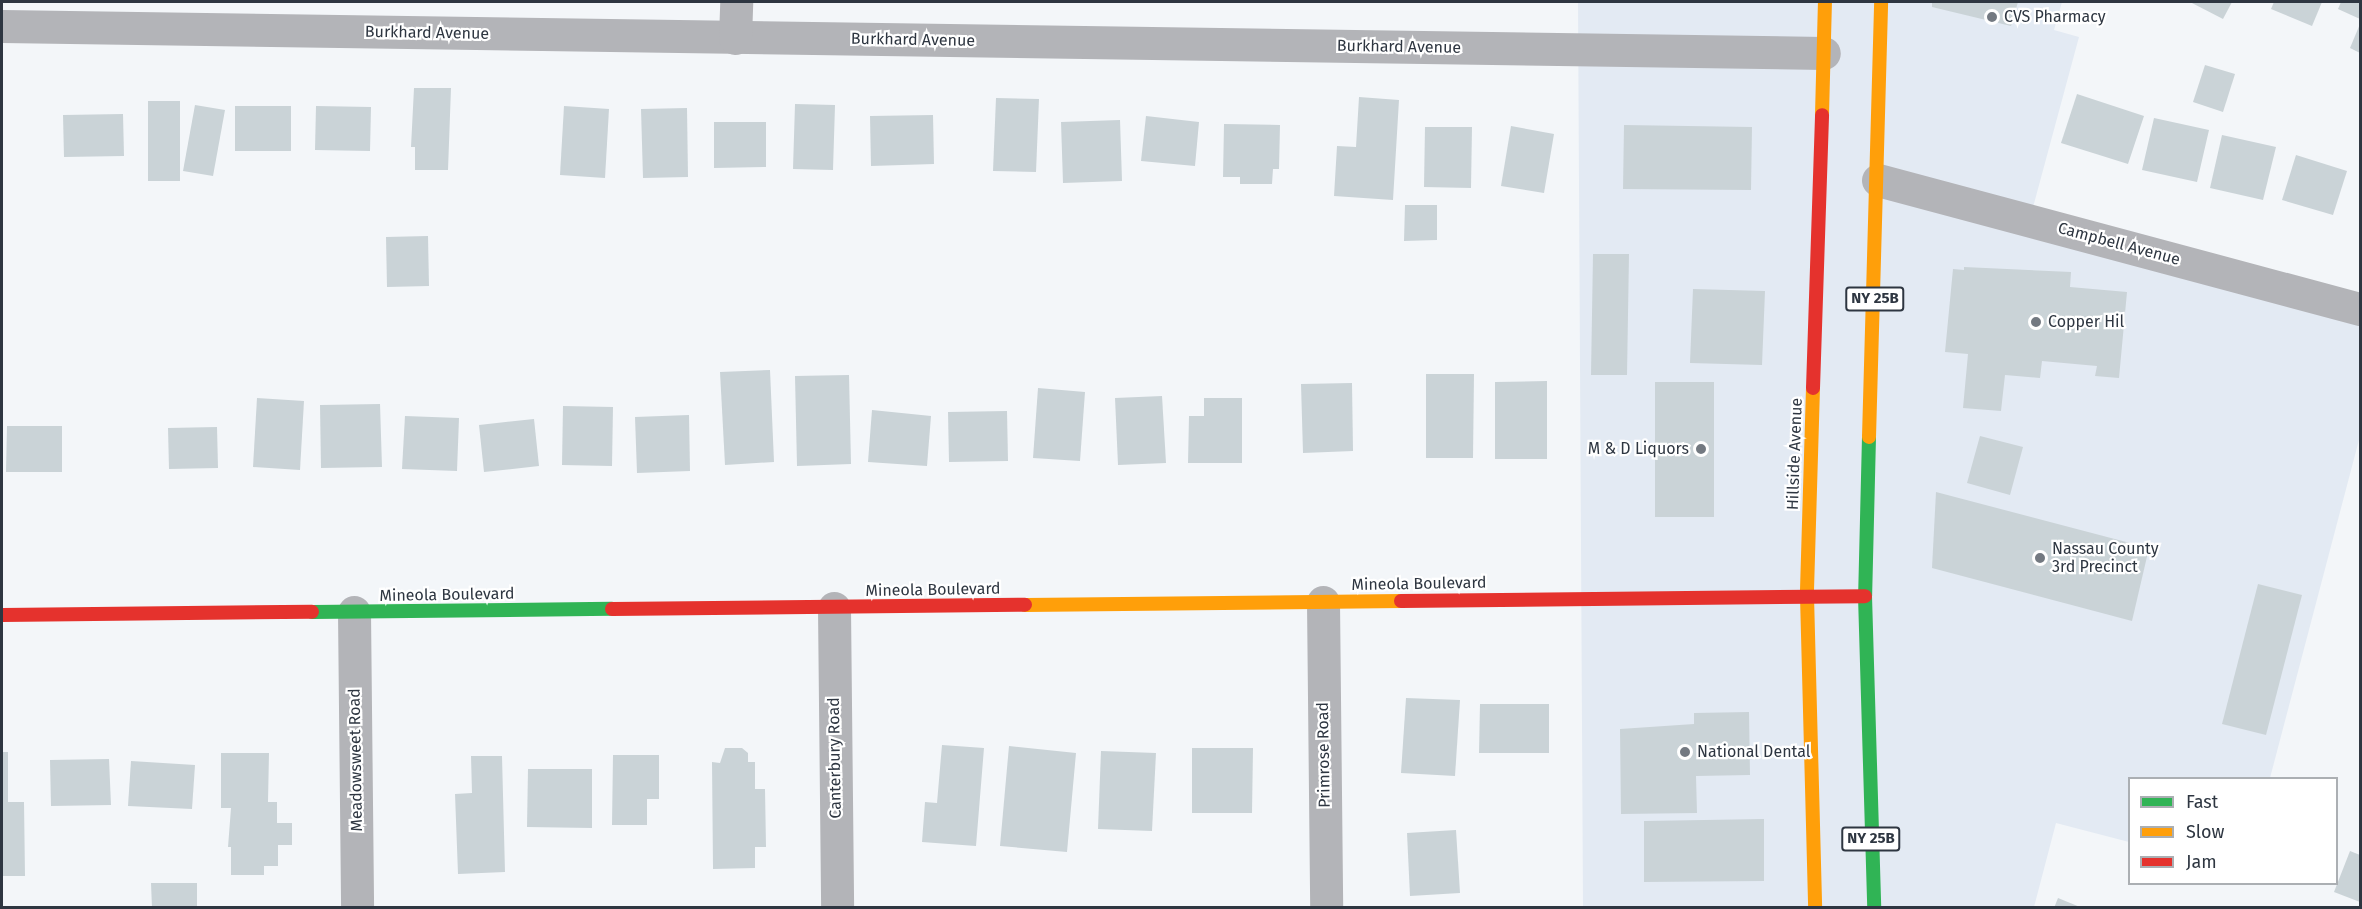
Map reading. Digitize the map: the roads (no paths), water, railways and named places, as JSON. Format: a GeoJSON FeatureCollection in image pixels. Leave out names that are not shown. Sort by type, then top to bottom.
{"type":"FeatureCollection","features":[{"type":"Feature","properties":{"kind":"main road","name":"Hillside Avenue"},"geometry":{"type":"LineString","coordinates":[[1815,908],[1807,596],[1825,2]]}},
{"type":"Feature","properties":{"kind":"main road","name":"NY 25B"},"geometry":{"type":"LineString","coordinates":[[1874,908],[1865,596],[1881,2]]}},
{"type":"Feature","properties":{"kind":"main road","name":"Mineola Boulevard"},"geometry":{"type":"LineString","coordinates":[[2,615],[1865,596]]}},
{"type":"Feature","properties":{"kind":"street"},"geometry":{"type":"LineString","coordinates":[[735,38],[736,2]]}},
{"type":"Feature","properties":{"kind":"street","name":"Burkhard Avenue"},"geometry":{"type":"LineString","coordinates":[[2,26],[1824,53]]}},
{"type":"Feature","properties":{"kind":"street","name":"Campbell Avenue"},"geometry":{"type":"LineString","coordinates":[[1878,180],[2361,309]]}},
{"type":"Feature","properties":{"kind":"street","name":"Primrose Road"},"geometry":{"type":"LineString","coordinates":[[1323,602],[1326,908]]}},
{"type":"Feature","properties":{"kind":"street","name":"Canterbury Road"},"geometry":{"type":"LineString","coordinates":[[834,608],[837,908]]}},
{"type":"Feature","properties":{"kind":"street","name":"Meadowsweet Road"},"geometry":{"type":"LineString","coordinates":[[354,612],[357,908]]}},
{"type":"Feature","properties":{"kind":"place","name":"CVS Pharmacy"},"geometry":{"type":"Point","coordinates":[1992,17]}},
{"type":"Feature","properties":{"kind":"place","name":"Copper Hil"},"geometry":{"type":"Point","coordinates":[2036,322]}},
{"type":"Feature","properties":{"kind":"place","name":"M & D Liquors"},"geometry":{"type":"Point","coordinates":[1701,449]}},
{"type":"Feature","properties":{"kind":"place","name":"Nassau County 3rd Precinct"},"geometry":{"type":"Point","coordinates":[2040,558]}},
{"type":"Feature","properties":{"kind":"place","name":"National Dental"},"geometry":{"type":"Point","coordinates":[1685,752]}}]}
